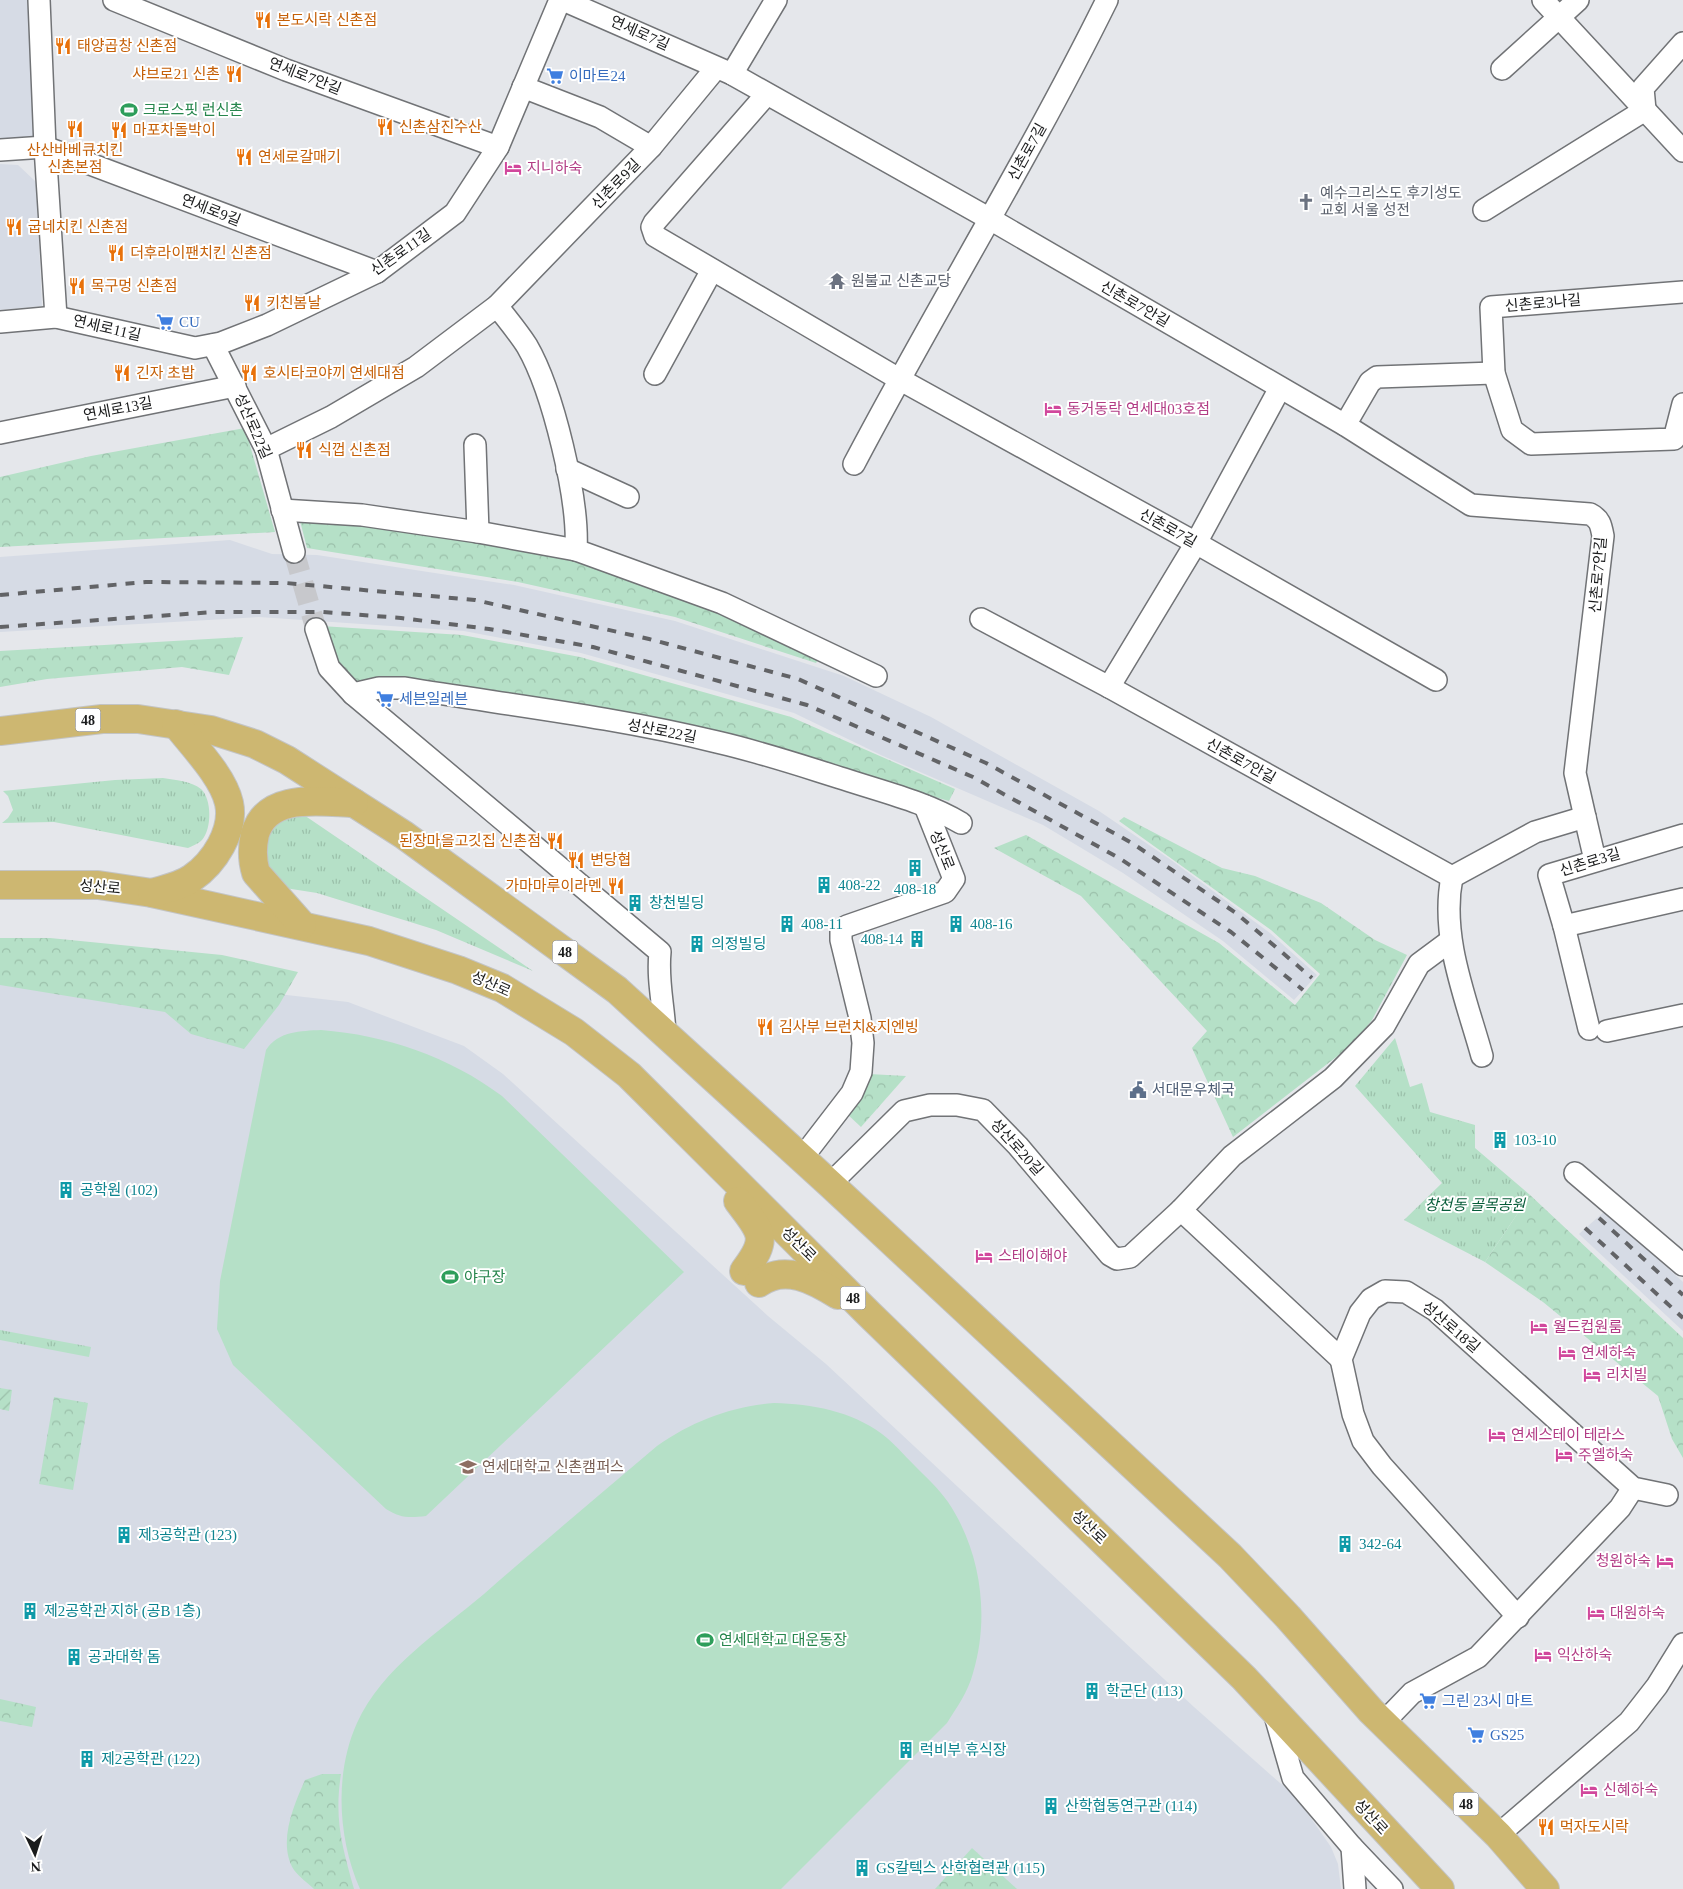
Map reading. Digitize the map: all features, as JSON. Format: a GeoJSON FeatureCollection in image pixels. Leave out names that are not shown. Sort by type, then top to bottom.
{"type":"FeatureCollection","features":[{"type":"Feature","properties":{"kind":"main road","name":"48"},"geometry":{"type":"LineString","coordinates":[[0,732],[102,719],[138,719],[211,730],[255,744],[287,760],[355,803],[490,895],[617,990],[802,1158],[1230,1556],[1288,1617],[1383,1723],[1498,1835],[1545,1889]]}},
{"type":"Feature","properties":{"kind":"main road"},"geometry":{"type":"LineString","coordinates":[[152,893],[176,885],[197,874],[218,850],[229,826],[229,802],[220,782],[176,724]]}},
{"type":"Feature","properties":{"kind":"main road"},"geometry":{"type":"LineString","coordinates":[[302,925],[256,873],[253,863],[253,844],[258,824],[276,808],[300,802],[355,803]]}},
{"type":"Feature","properties":{"kind":"main road","name":"성산로"},"geometry":{"type":"LineString","coordinates":[[0,886],[98,885],[152,893],[369,941],[458,970],[514,994],[574,1032],[629,1075],[869,1314],[1244,1678],[1440,1889]]}},
{"type":"Feature","properties":{"kind":"main road"},"geometry":{"type":"LineString","coordinates":[[688,1134],[757,1228],[761,1238],[752,1277],[779,1273],[807,1278],[823,1285],[869,1314]]}},
{"type":"Feature","properties":{"kind":"street"},"geometry":{"type":"LineString","coordinates":[[40,0],[45,147],[56,317]]}},
{"type":"Feature","properties":{"kind":"street","name":"연세로7안길"},"geometry":{"type":"LineString","coordinates":[[114,0],[286,70],[498,147]]}},
{"type":"Feature","properties":{"kind":"street","name":"신촌로11길"},"geometry":{"type":"LineString","coordinates":[[213,345],[267,325],[377,272],[455,213],[498,147],[561,0]]}},
{"type":"Feature","properties":{"kind":"street","name":"연세로7길"},"geometry":{"type":"LineString","coordinates":[[561,0],[724,71]]}},
{"type":"Feature","properties":{"kind":"street","name":"신촌로9길"},"geometry":{"type":"LineString","coordinates":[[266,449],[331,417],[416,367],[497,306],[724,71],[776,0]]}},
{"type":"Feature","properties":{"kind":"street","name":"신촌로7길"},"geometry":{"type":"LineString","coordinates":[[854,464],[899,379],[1066,82],[1107,0]]}},
{"type":"Feature","properties":{"kind":"street"},"geometry":{"type":"LineString","coordinates":[[1543,0],[1683,151]]}},
{"type":"Feature","properties":{"kind":"street"},"geometry":{"type":"LineString","coordinates":[[1502,69],[1578,0]]}},
{"type":"Feature","properties":{"kind":"street"},"geometry":{"type":"LineString","coordinates":[[1645,110],[1643,88],[1683,43]]}},
{"type":"Feature","properties":{"kind":"street"},"geometry":{"type":"LineString","coordinates":[[724,71],[990,219]]}},
{"type":"Feature","properties":{"kind":"street"},"geometry":{"type":"LineString","coordinates":[[523,87],[600,117],[651,147]]}},
{"type":"Feature","properties":{"kind":"street","name":"신촌로7길"},"geometry":{"type":"LineString","coordinates":[[766,95],[652,227],[656,236],[899,379],[1196,543],[1436,680]]}},
{"type":"Feature","properties":{"kind":"street"},"geometry":{"type":"LineString","coordinates":[[1484,210],[1645,110]]}},
{"type":"Feature","properties":{"kind":"street","name":"연세로9길"},"geometry":{"type":"LineString","coordinates":[[0,150],[45,147],[377,272]]}},
{"type":"Feature","properties":{"kind":"street","name":"신촌로7안길"},"geometry":{"type":"LineString","coordinates":[[990,219],[1345,425],[1471,505],[1590,514],[1596,517],[1600,523],[1603,536],[1575,773],[1595,860]]}},
{"type":"Feature","properties":{"kind":"street"},"geometry":{"type":"LineString","coordinates":[[654,374],[712,270]]}},
{"type":"Feature","properties":{"kind":"street","name":"신촌로3나길"},"geometry":{"type":"LineString","coordinates":[[1683,292],[1491,307],[1494,373],[1512,430],[1531,444],[1674,439],[1683,404]]}},
{"type":"Feature","properties":{"kind":"street"},"geometry":{"type":"LineString","coordinates":[[497,306],[527,347],[538,368],[555,419],[575,513],[576,550]]}},
{"type":"Feature","properties":{"kind":"street","name":"연세로11길"},"geometry":{"type":"LineString","coordinates":[[0,322],[56,317],[195,348],[213,345]]}},
{"type":"Feature","properties":{"kind":"street","name":"성산로22길"},"geometry":{"type":"LineString","coordinates":[[213,345],[266,449],[294,552]]}},
{"type":"Feature","properties":{"kind":"street"},"geometry":{"type":"LineString","coordinates":[[1345,425],[1370,382],[1377,377],[1494,373]]}},
{"type":"Feature","properties":{"kind":"street","name":"연세로13길"},"geometry":{"type":"LineString","coordinates":[[0,433],[235,386]]}},
{"type":"Feature","properties":{"kind":"street"},"geometry":{"type":"LineString","coordinates":[[1109,687],[1196,543],[1280,388]]}},
{"type":"Feature","properties":{"kind":"street"},"geometry":{"type":"LineString","coordinates":[[475,445],[478,532]]}},
{"type":"Feature","properties":{"kind":"street"},"geometry":{"type":"LineString","coordinates":[[567,469],[628,496]]}},
{"type":"Feature","properties":{"kind":"street"},"geometry":{"type":"LineString","coordinates":[[282,510],[362,515],[478,532],[576,550],[722,604],[876,676]]}},
{"type":"Feature","properties":{"kind":"street","name":"신촌로7안길"},"geometry":{"type":"LineString","coordinates":[[981,619],[1109,687],[1452,877]]}},
{"type":"Feature","properties":{"kind":"street"},"geometry":{"type":"LineString","coordinates":[[316,629],[329,668],[353,694],[660,952],[659,986],[664,1001],[665,1034]]}},
{"type":"Feature","properties":{"kind":"street","name":"성산로22길"},"geometry":{"type":"LineString","coordinates":[[353,694],[379,688],[404,688],[636,726],[716,742],[784,759],[925,806],[961,823]]}},
{"type":"Feature","properties":{"kind":"street","name":"성산로"},"geometry":{"type":"LineString","coordinates":[[802,1158],[852,1093],[861,1072],[863,1043],[860,1018],[840,940],[841,931],[847,926],[945,892],[954,879],[925,806]]}},
{"type":"Feature","properties":{"kind":"street"},"geometry":{"type":"LineString","coordinates":[[1482,1056],[1450,941],[1448,895],[1452,877],[1535,832],[1585,817]]}},
{"type":"Feature","properties":{"kind":"street","name":"신촌로3길"},"geometry":{"type":"LineString","coordinates":[[1683,835],[1549,875],[1598,1030],[1683,1015]]}},
{"type":"Feature","properties":{"kind":"street"},"geometry":{"type":"LineString","coordinates":[[1564,926],[1683,899]]}},
{"type":"Feature","properties":{"kind":"street","name":"성산로20길"},"geometry":{"type":"LineString","coordinates":[[830,1184],[904,1111],[930,1105],[957,1105],[983,1110],[1001,1128],[1110,1255],[1117,1259],[1130,1257],[1181,1210],[1232,1156],[1333,1078],[1384,1026],[1419,964],[1450,941]]}},
{"type":"Feature","properties":{"kind":"street"},"geometry":{"type":"LineString","coordinates":[[1575,1173],[1683,1265]]}},
{"type":"Feature","properties":{"kind":"street"},"geometry":{"type":"LineString","coordinates":[[1181,1210],[1341,1360],[1353,1414],[1363,1441],[1406,1495],[1518,1617]]}},
{"type":"Feature","properties":{"kind":"street","name":"성산로18길"},"geometry":{"type":"LineString","coordinates":[[1341,1360],[1360,1313],[1370,1299],[1385,1291],[1406,1292],[1435,1310],[1633,1488]]}},
{"type":"Feature","properties":{"kind":"street"},"geometry":{"type":"LineString","coordinates":[[1383,1723],[1412,1693],[1478,1657],[1620,1508],[1633,1488],[1667,1495]]}},
{"type":"Feature","properties":{"kind":"street"},"geometry":{"type":"LineString","coordinates":[[1498,1835],[1629,1722],[1657,1686],[1683,1644]]}},
{"type":"Feature","properties":{"kind":"street"},"geometry":{"type":"LineString","coordinates":[[1274,1712],[1293,1778],[1352,1847],[1392,1889]]}},
{"type":"Feature","properties":{"kind":"street"},"geometry":{"type":"LineString","coordinates":[[1352,1847],[1355,1889]]}},
{"type":"Feature","properties":{"kind":"shaded area"},"geometry":{"type":"Polygon","coordinates":[[[0,0],[28,0],[35,140],[0,142],[0,0]]]}},
{"type":"Feature","properties":{"kind":"shaded area"},"geometry":{"type":"Polygon","coordinates":[[[0,164],[18,165],[36,182],[42,306],[0,310],[0,164]]]}},
{"type":"Feature","properties":{"kind":"shaded area"},"geometry":{"type":"Polygon","coordinates":[[[230,540],[272,554],[317,555],[514,585],[675,621],[844,676],[931,717],[1099,811],[1171,860],[1270,933],[1317,975],[1294,1000],[1223,941],[1123,873],[1043,825],[883,756],[794,713],[581,653],[464,631],[259,617],[0,632],[0,557],[230,540]]]}},
{"type":"Feature","properties":{"kind":"shaded area","name":"연세대학교 신촌캠퍼스"},"geometry":{"type":"Polygon","coordinates":[[[0,962],[348,1002],[464,1046],[503,1074],[768,1316],[826,1364],[1194,1707],[1297,1798],[1331,1847],[1338,1864],[1341,1889],[0,1889],[0,962]]]}},
{"type":"Feature","properties":{"kind":"shaded area"},"geometry":{"type":"Polygon","coordinates":[[[1605,1211],[1683,1282],[1683,1331],[1579,1234],[1605,1211]]]}},
{"type":"Feature","properties":{"kind":"green space"},"geometry":{"type":"Polygon","coordinates":[[[245,428],[275,532],[0,547],[0,477],[91,456],[245,428]]]}},
{"type":"Feature","properties":{"kind":"green space"},"geometry":{"type":"Polygon","coordinates":[[[299,517],[361,522],[557,556],[654,584],[820,657],[816,663],[675,617],[518,582],[307,548],[299,517]]]}},
{"type":"Feature","properties":{"kind":"green space"},"geometry":{"type":"Polygon","coordinates":[[[321,626],[462,635],[580,657],[791,717],[955,789],[949,801],[717,735],[354,686],[337,669],[321,626]]]}},
{"type":"Feature","properties":{"kind":"green space"},"geometry":{"type":"Polygon","coordinates":[[[243,637],[229,675],[182,667],[47,679],[0,687],[0,651],[243,637]]]}},
{"type":"Feature","properties":{"kind":"green space"},"geometry":{"type":"Polygon","coordinates":[[[163,778],[193,784],[205,794],[209,807],[208,829],[202,840],[188,848],[54,822],[2,823],[13,810],[8,796],[3,791],[115,780],[163,778]]]}},
{"type":"Feature","properties":{"kind":"green space"},"geometry":{"type":"Polygon","coordinates":[[[301,813],[533,971],[436,930],[317,893],[285,888],[268,872],[265,829],[273,818],[301,813]]]}},
{"type":"Feature","properties":{"kind":"green space"},"geometry":{"type":"Polygon","coordinates":[[[1124,817],[1222,868],[1255,876],[1321,903],[1375,940],[1407,955],[1372,1020],[1353,1044],[1233,1137],[1192,1048],[1207,1031],[1081,896],[994,848],[1026,835],[1219,943],[1295,1005],[1320,974],[1271,930],[1119,821],[1124,817]]]}},
{"type":"Feature","properties":{"kind":"green space"},"geometry":{"type":"Polygon","coordinates":[[[0,938],[50,938],[222,955],[298,972],[279,1005],[244,1049],[191,1034],[165,1012],[0,985],[0,938]]]}},
{"type":"Feature","properties":{"kind":"green space","name":"야구장"},"geometry":{"type":"Polygon","coordinates":[[[321,1030],[369,1037],[416,1050],[439,1059],[482,1082],[502,1096],[684,1272],[426,1516],[405,1517],[386,1509],[233,1365],[217,1329],[220,1281],[266,1050],[277,1039],[290,1033],[321,1030]]]}},
{"type":"Feature","properties":{"kind":"green space","name":"창천동 골목공원"},"geometry":{"type":"Polygon","coordinates":[[[1395,1038],[1410,1087],[1422,1083],[1430,1112],[1475,1125],[1475,1148],[1530,1195],[1485,1262],[1404,1220],[1442,1183],[1355,1086],[1395,1038]]]}},
{"type":"Feature","properties":{"kind":"green space"},"geometry":{"type":"Polygon","coordinates":[[[869,1074],[906,1076],[861,1127],[846,1113],[869,1074]]]}},
{"type":"Feature","properties":{"kind":"green space"},"geometry":{"type":"Polygon","coordinates":[[[1530,1195],[1683,1338],[1683,1458],[1672,1439],[1658,1396],[1543,1302],[1485,1262],[1530,1195]]]}},
{"type":"Feature","properties":{"kind":"green space"},"geometry":{"type":"Polygon","coordinates":[[[0,1330],[91,1347],[89,1357],[0,1340],[0,1330]]]}},
{"type":"Feature","properties":{"kind":"green space"},"geometry":{"type":"Polygon","coordinates":[[[0,1388],[12,1390],[9,1411],[0,1409],[0,1388]]]}},
{"type":"Feature","properties":{"kind":"green space"},"geometry":{"type":"Polygon","coordinates":[[[54,1397],[88,1403],[73,1490],[39,1484],[54,1397]]]}},
{"type":"Feature","properties":{"kind":"green space","name":"연세대학교 대운동장"},"geometry":{"type":"Polygon","coordinates":[[[774,1403],[803,1405],[831,1410],[870,1426],[891,1441],[941,1492],[959,1521],[975,1563],[981,1607],[981,1630],[971,1680],[947,1723],[781,1889],[360,1889],[347,1849],[343,1828],[342,1785],[345,1763],[357,1723],[381,1685],[413,1652],[657,1446],[698,1422],[742,1408],[774,1403]]]}},
{"type":"Feature","properties":{"kind":"green space"},"geometry":{"type":"Polygon","coordinates":[[[0,1699],[36,1707],[32,1727],[0,1721],[0,1699]]]}},
{"type":"Feature","properties":{"kind":"green space"},"geometry":{"type":"Polygon","coordinates":[[[322,1774],[341,1774],[338,1805],[340,1832],[354,1889],[314,1889],[296,1873],[289,1859],[287,1836],[296,1801],[305,1780],[322,1774]]]}},
{"type":"Feature","properties":{"kind":"green space"},"geometry":{"type":"Polygon","coordinates":[[[972,1848],[1017,1889],[935,1889],[972,1848]]]}},
{"type":"Feature","properties":{"kind":"tunnel"},"geometry":{"type":"LineString","coordinates":[[294,552],[316,629]]}},
{"type":"Feature","properties":{"kind":"railway"},"geometry":{"type":"LineString","coordinates":[[0,595],[146,582],[286,583],[475,600],[649,639],[798,679],[986,763],[1132,843],[1236,913],[1312,978]]}},
{"type":"Feature","properties":{"kind":"railway"},"geometry":{"type":"LineString","coordinates":[[0,627],[214,612],[323,612],[401,618],[489,629],[593,647],[807,705],[973,777],[1119,858],[1231,932],[1303,990]]}},
{"type":"Feature","properties":{"kind":"railway"},"geometry":{"type":"LineString","coordinates":[[1599,1218],[1683,1295]]}},
{"type":"Feature","properties":{"kind":"railway"},"geometry":{"type":"LineString","coordinates":[[1585,1228],[1683,1318]]}},
{"type":"Feature","properties":{"kind":"place","name":"본도시락 신촌점"},"geometry":{"type":"Point","coordinates":[263,20]}},
{"type":"Feature","properties":{"kind":"place","name":"태양곱창 신촌점"},"geometry":{"type":"Point","coordinates":[63,46]}},
{"type":"Feature","properties":{"kind":"place","name":"샤브로21 신촌"},"geometry":{"type":"Point","coordinates":[234,74]}},
{"type":"Feature","properties":{"kind":"place","name":"이마트24"},"geometry":{"type":"Point","coordinates":[555,76]}},
{"type":"Feature","properties":{"kind":"place","name":"크로스핏 런신촌"},"geometry":{"type":"Point","coordinates":[129,110]}},
{"type":"Feature","properties":{"kind":"place","name":"신촌삼진수산"},"geometry":{"type":"Point","coordinates":[385,127]}},
{"type":"Feature","properties":{"kind":"place","name":"산산바베큐치킨 신촌본점"},"geometry":{"type":"Point","coordinates":[75,129]}},
{"type":"Feature","properties":{"kind":"place","name":"마포차돌박이"},"geometry":{"type":"Point","coordinates":[119,130]}},
{"type":"Feature","properties":{"kind":"place","name":"연세로갈매기"},"geometry":{"type":"Point","coordinates":[244,157]}},
{"type":"Feature","properties":{"kind":"place","name":"지니하숙"},"geometry":{"type":"Point","coordinates":[513,168]}},
{"type":"Feature","properties":{"kind":"place","name":"예수그리스도 후기성도 교회 서울 성전"},"geometry":{"type":"Point","coordinates":[1306,202]}},
{"type":"Feature","properties":{"kind":"place","name":"굽네치킨 신촌점"},"geometry":{"type":"Point","coordinates":[14,227]}},
{"type":"Feature","properties":{"kind":"place","name":"더후라이팬치킨 신촌점"},"geometry":{"type":"Point","coordinates":[116,253]}},
{"type":"Feature","properties":{"kind":"place","name":"원불교 신촌교당"},"geometry":{"type":"Point","coordinates":[837,281]}},
{"type":"Feature","properties":{"kind":"place","name":"목구멍 신촌점"},"geometry":{"type":"Point","coordinates":[77,286]}},
{"type":"Feature","properties":{"kind":"place","name":"키친봄날"},"geometry":{"type":"Point","coordinates":[252,303]}},
{"type":"Feature","properties":{"kind":"place","name":"CU"},"geometry":{"type":"Point","coordinates":[165,322]}},
{"type":"Feature","properties":{"kind":"place","name":"긴자 초밥"},"geometry":{"type":"Point","coordinates":[122,373]}},
{"type":"Feature","properties":{"kind":"place","name":"호시타코야끼 연세대점"},"geometry":{"type":"Point","coordinates":[249,373]}},
{"type":"Feature","properties":{"kind":"place","name":"동거동락 연세대03호점"},"geometry":{"type":"Point","coordinates":[1053,409]}},
{"type":"Feature","properties":{"kind":"place","name":"식껍 신촌점"},"geometry":{"type":"Point","coordinates":[304,450]}},
{"type":"Feature","properties":{"kind":"place","name":"세븐일레븐"},"geometry":{"type":"Point","coordinates":[385,699]}},
{"type":"Feature","properties":{"kind":"place","name":"된장마을고깃집 신촌점"},"geometry":{"type":"Point","coordinates":[555,841]}},
{"type":"Feature","properties":{"kind":"place","name":"변당협"},"geometry":{"type":"Point","coordinates":[576,860]}},
{"type":"Feature","properties":{"kind":"place","name":"408-18"},"geometry":{"type":"Point","coordinates":[915,868]}},
{"type":"Feature","properties":{"kind":"place","name":"408-22"},"geometry":{"type":"Point","coordinates":[824,885]}},
{"type":"Feature","properties":{"kind":"place","name":"가마마루이라멘"},"geometry":{"type":"Point","coordinates":[616,886]}},
{"type":"Feature","properties":{"kind":"place","name":"창천빌딩"},"geometry":{"type":"Point","coordinates":[635,903]}},
{"type":"Feature","properties":{"kind":"place","name":"408-11"},"geometry":{"type":"Point","coordinates":[787,924]}},
{"type":"Feature","properties":{"kind":"place","name":"408-16"},"geometry":{"type":"Point","coordinates":[956,924]}},
{"type":"Feature","properties":{"kind":"place","name":"408-14"},"geometry":{"type":"Point","coordinates":[917,939]}},
{"type":"Feature","properties":{"kind":"place","name":"의정빌딩"},"geometry":{"type":"Point","coordinates":[697,944]}},
{"type":"Feature","properties":{"kind":"place","name":"김사부 브런치&지엔빙"},"geometry":{"type":"Point","coordinates":[765,1027]}},
{"type":"Feature","properties":{"kind":"place","name":"서대문우체국"},"geometry":{"type":"Point","coordinates":[1138,1090]}},
{"type":"Feature","properties":{"kind":"place","name":"103-10"},"geometry":{"type":"Point","coordinates":[1500,1140]}},
{"type":"Feature","properties":{"kind":"place","name":"공학원 (102)"},"geometry":{"type":"Point","coordinates":[66,1190]}},
{"type":"Feature","properties":{"kind":"place","name":"스테이해야"},"geometry":{"type":"Point","coordinates":[984,1256]}},
{"type":"Feature","properties":{"kind":"place","name":"야구장"},"geometry":{"type":"Point","coordinates":[450,1277]}},
{"type":"Feature","properties":{"kind":"place","name":"월드컵원룸"},"geometry":{"type":"Point","coordinates":[1539,1327]}},
{"type":"Feature","properties":{"kind":"place","name":"연세하숙"},"geometry":{"type":"Point","coordinates":[1567,1353]}},
{"type":"Feature","properties":{"kind":"place","name":"리치빌"},"geometry":{"type":"Point","coordinates":[1592,1375]}},
{"type":"Feature","properties":{"kind":"place","name":"연세스테이 테라스"},"geometry":{"type":"Point","coordinates":[1497,1435]}},
{"type":"Feature","properties":{"kind":"place","name":"주엘하숙"},"geometry":{"type":"Point","coordinates":[1564,1455]}},
{"type":"Feature","properties":{"kind":"place","name":"연세대학교 신촌캠퍼스"},"geometry":{"type":"Point","coordinates":[468,1467]}},
{"type":"Feature","properties":{"kind":"place","name":"제3공학관 (123)"},"geometry":{"type":"Point","coordinates":[124,1535]}},
{"type":"Feature","properties":{"kind":"place","name":"342-64"},"geometry":{"type":"Point","coordinates":[1345,1544]}},
{"type":"Feature","properties":{"kind":"place","name":"청원하숙"},"geometry":{"type":"Point","coordinates":[1665,1561]}},
{"type":"Feature","properties":{"kind":"place","name":"제2공학관 지하 (공B 1층)"},"geometry":{"type":"Point","coordinates":[30,1611]}},
{"type":"Feature","properties":{"kind":"place","name":"대원하숙"},"geometry":{"type":"Point","coordinates":[1596,1613]}},
{"type":"Feature","properties":{"kind":"place","name":"연세대학교 대운동장"},"geometry":{"type":"Point","coordinates":[705,1640]}},
{"type":"Feature","properties":{"kind":"place","name":"익산하숙"},"geometry":{"type":"Point","coordinates":[1543,1655]}},
{"type":"Feature","properties":{"kind":"place","name":"공과대학 돔"},"geometry":{"type":"Point","coordinates":[74,1657]}},
{"type":"Feature","properties":{"kind":"place","name":"학군단 (113)"},"geometry":{"type":"Point","coordinates":[1092,1691]}},
{"type":"Feature","properties":{"kind":"place","name":"그린 23시 마트"},"geometry":{"type":"Point","coordinates":[1428,1701]}},
{"type":"Feature","properties":{"kind":"place","name":"GS25"},"geometry":{"type":"Point","coordinates":[1476,1735]}},
{"type":"Feature","properties":{"kind":"place","name":"럭비부 휴식장"},"geometry":{"type":"Point","coordinates":[906,1750]}},
{"type":"Feature","properties":{"kind":"place","name":"제2공학관 (122)"},"geometry":{"type":"Point","coordinates":[87,1759]}},
{"type":"Feature","properties":{"kind":"place","name":"신혜하숙"},"geometry":{"type":"Point","coordinates":[1589,1790]}},
{"type":"Feature","properties":{"kind":"place","name":"산학협동연구관 (114)"},"geometry":{"type":"Point","coordinates":[1051,1806]}},
{"type":"Feature","properties":{"kind":"place","name":"먹자도시락"},"geometry":{"type":"Point","coordinates":[1546,1827]}},
{"type":"Feature","properties":{"kind":"place","name":"GS칼텍스 산학협력관 (115)"},"geometry":{"type":"Point","coordinates":[862,1868]}}]}
